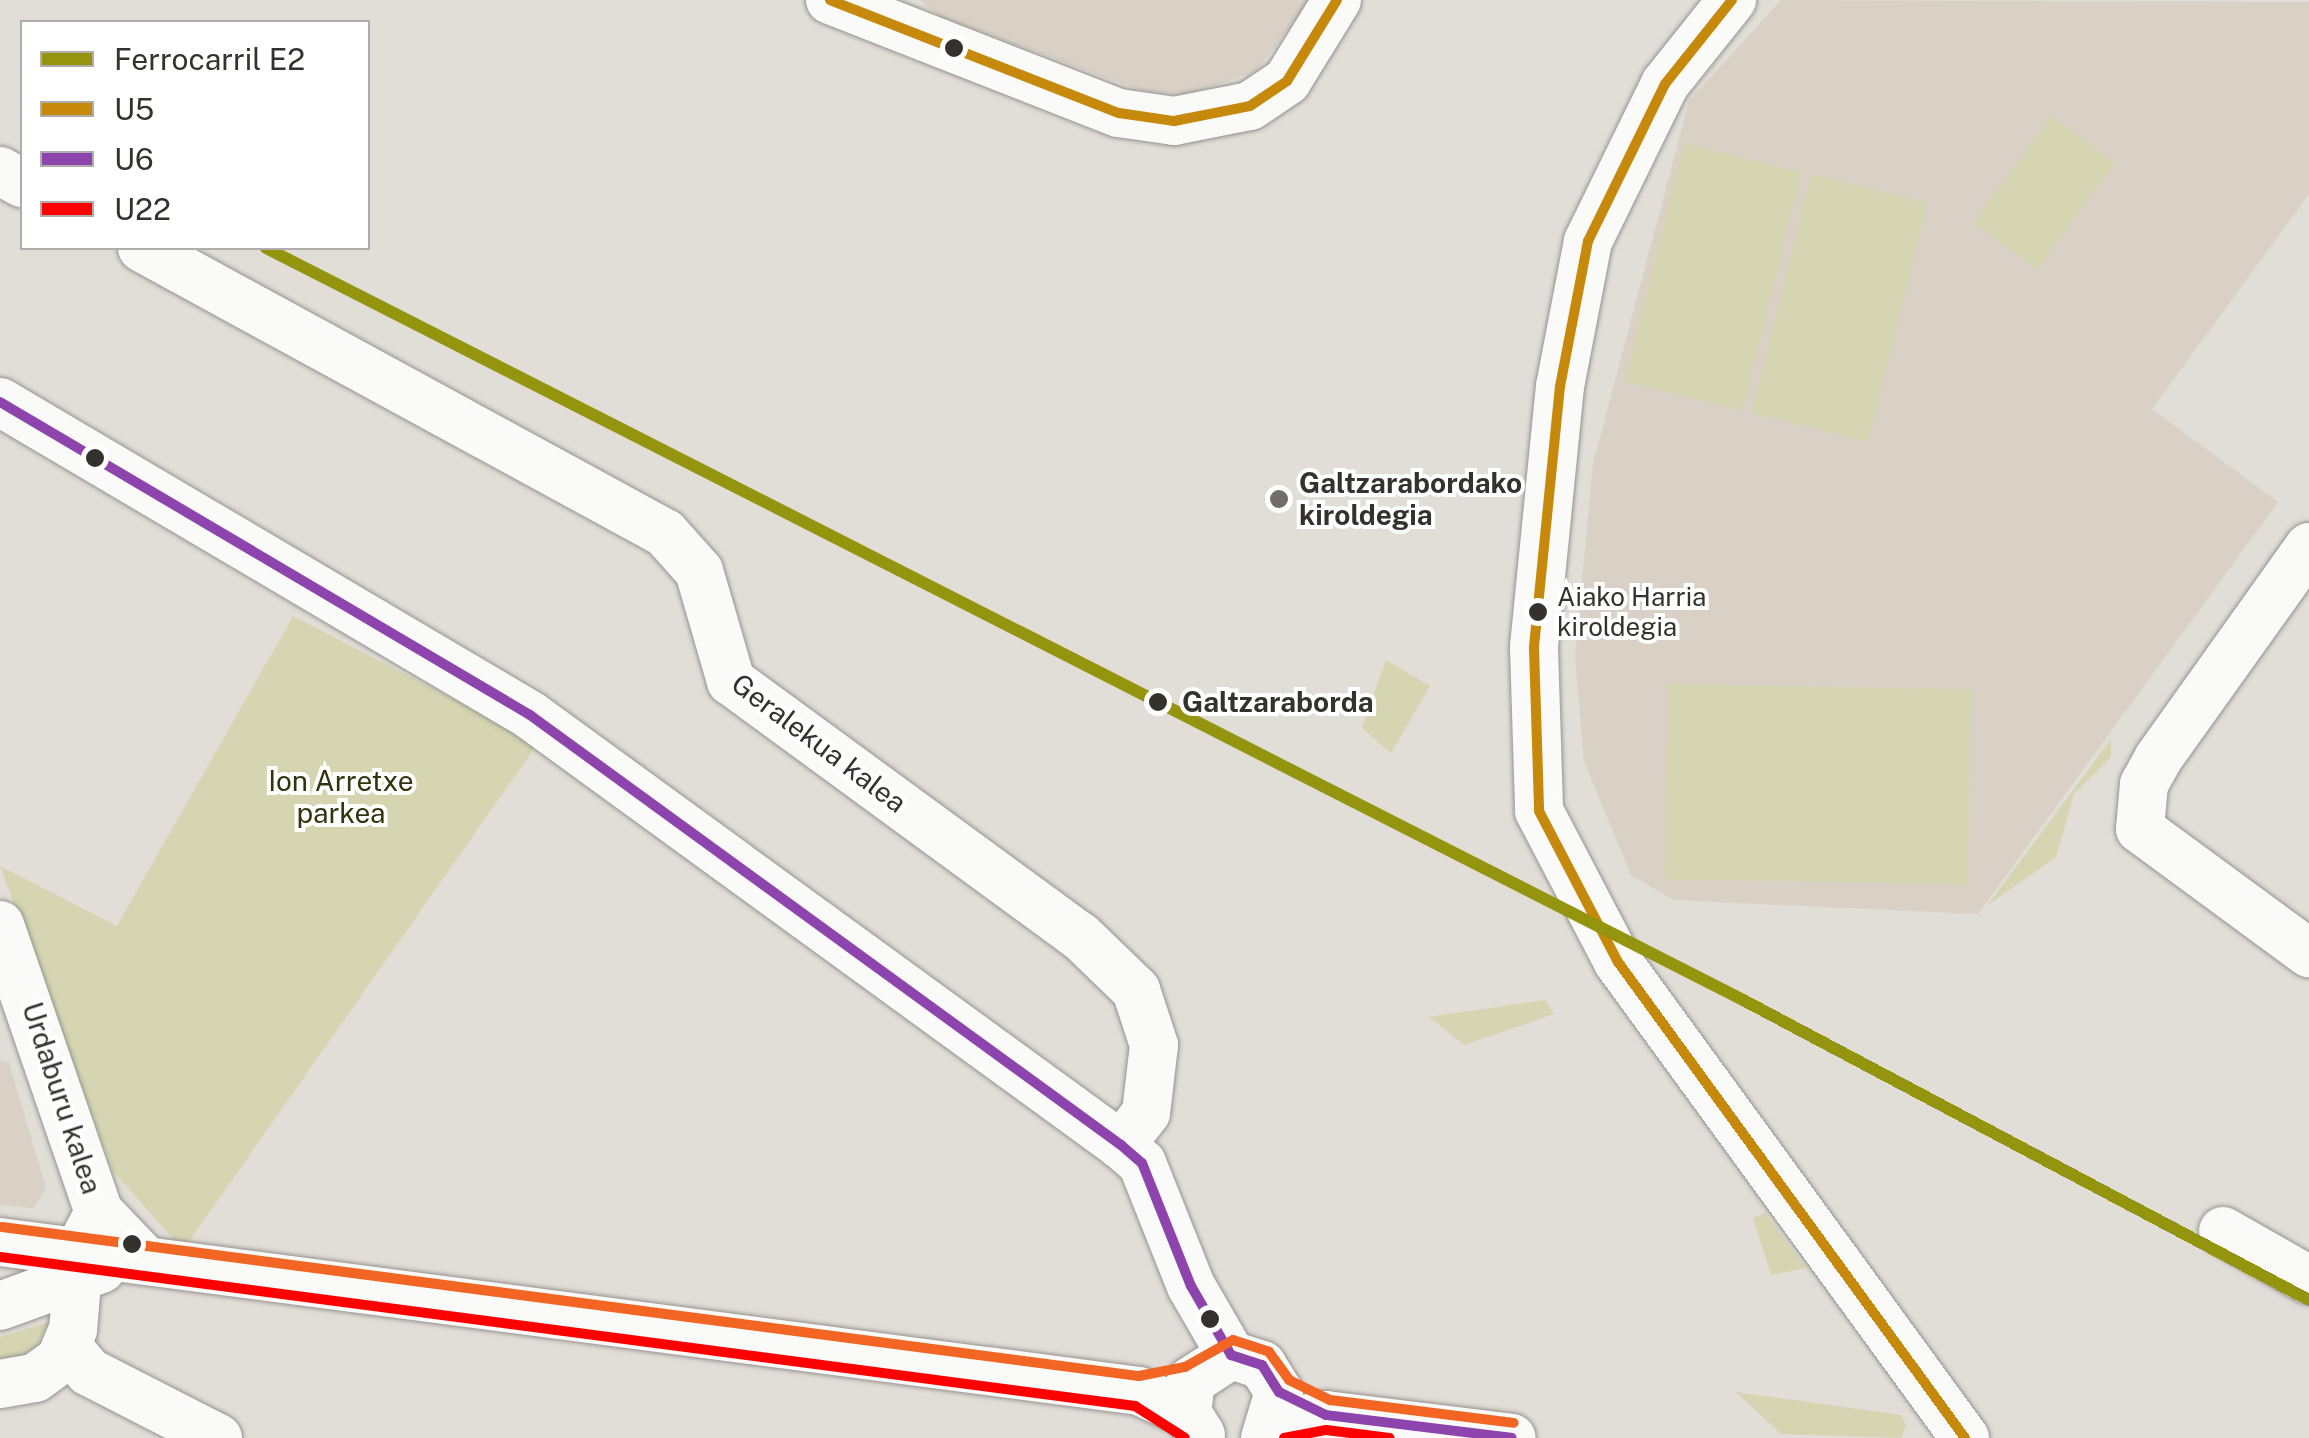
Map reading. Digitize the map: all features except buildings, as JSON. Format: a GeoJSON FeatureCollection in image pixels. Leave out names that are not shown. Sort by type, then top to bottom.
{"type":"FeatureCollection","features":[{"type":"Feature","properties":{"kind":"street"},"geometry":{"type":"LineString","coordinates":[[840,2],[1119,113],[1174,122],[1250,106],[1287,82],[1337,0]]}},
{"type":"Feature","properties":{"kind":"street"},"geometry":{"type":"LineString","coordinates":[[1732,0],[1656,98],[1588,241],[1560,386],[1534,648],[1539,811],[1618,962],[1954,1430]]}},
{"type":"Feature","properties":{"kind":"street","name":"Geralekua kalea"},"geometry":{"type":"LineString","coordinates":[[146,250],[665,533],[698,571],[731,682],[1080,936],[1136,990],[1154,1045],[1146,1113],[1121,1145]]}},
{"type":"Feature","properties":{"kind":"street"},"geometry":{"type":"LineString","coordinates":[[0,402],[530,716],[1121,1145],[1142,1163],[1191,1286],[1203,1391],[1262,1365],[1273,1418],[1326,1415],[1512,1438]]}},
{"type":"Feature","properties":{"kind":"street"},"geometry":{"type":"LineString","coordinates":[[2309,547],[2144,784],[2140,829],[2309,953]]}},
{"type":"Feature","properties":{"kind":"street","name":"Urdaburu kalea"},"geometry":{"type":"LineString","coordinates":[[0,925],[85,1246],[143,1258],[1139,1391],[1203,1391]]}},
{"type":"Feature","properties":{"kind":"street"},"geometry":{"type":"LineString","coordinates":[[2222,1232],[2309,1280]]}},
{"type":"Feature","properties":{"kind":"street"},"geometry":{"type":"LineString","coordinates":[[0,1242],[85,1246]]}},
{"type":"Feature","properties":{"kind":"street"},"geometry":{"type":"LineString","coordinates":[[0,1306],[85,1246]]}},
{"type":"Feature","properties":{"kind":"street"},"geometry":{"type":"LineString","coordinates":[[0,1384],[35,1378],[67,1346],[85,1246]]}},
{"type":"Feature","properties":{"kind":"street"},"geometry":{"type":"LineString","coordinates":[[67,1346],[90,1372],[218,1438]]}},
{"type":"Feature","properties":{"kind":"shaded area"},"geometry":{"type":"Polygon","coordinates":[[[920,0],[1311,0],[1256,71],[1187,95],[1140,90],[940,17],[920,0]]]}},
{"type":"Feature","properties":{"kind":"shaded area"},"geometry":{"type":"Polygon","coordinates":[[[1781,0],[2309,2],[2309,194],[2152,409],[2278,502],[1978,914],[1674,900],[1631,875],[1584,761],[1575,656],[1593,464],[1689,101],[1781,0]]]}},
{"type":"Feature","properties":{"kind":"shaded area"},"geometry":{"type":"Polygon","coordinates":[[[0,1060],[9,1063],[46,1188],[33,1208],[0,1205],[0,1060]]]}},
{"type":"Feature","properties":{"kind":"green space"},"geometry":{"type":"Polygon","coordinates":[[[2051,116],[2115,162],[2037,269],[1973,223],[2051,116]]]}},
{"type":"Feature","properties":{"kind":"green space"},"geometry":{"type":"Polygon","coordinates":[[[1684,143],[1801,172],[1742,411],[1624,382],[1684,143]]]}},
{"type":"Feature","properties":{"kind":"green space"},"geometry":{"type":"Polygon","coordinates":[[[1811,174],[1927,203],[1868,442],[1751,413],[1811,174]]]}},
{"type":"Feature","properties":{"kind":"green space","name":"Ion Arretxe parkea"},"geometry":{"type":"Polygon","coordinates":[[[293,616],[538,743],[183,1250],[113,1171],[0,866],[117,926],[293,616]]]}},
{"type":"Feature","properties":{"kind":"green space"},"geometry":{"type":"Polygon","coordinates":[[[1386,660],[1430,686],[1391,753],[1362,728],[1386,660]]]}},
{"type":"Feature","properties":{"kind":"green space"},"geometry":{"type":"Polygon","coordinates":[[[1668,684],[1971,689],[1968,884],[1665,879],[1668,684]]]}},
{"type":"Feature","properties":{"kind":"green space"},"geometry":{"type":"Polygon","coordinates":[[[2111,739],[2111,757],[2074,794],[2056,857],[1987,906],[2111,739]]]}},
{"type":"Feature","properties":{"kind":"green space"},"geometry":{"type":"Polygon","coordinates":[[[1545,1000],[1554,1014],[1464,1045],[1429,1017],[1545,1000]]]}},
{"type":"Feature","properties":{"kind":"green space"},"geometry":{"type":"Polygon","coordinates":[[[1765,1213],[1806,1268],[1771,1275],[1753,1218],[1765,1213]]]}},
{"type":"Feature","properties":{"kind":"green space"},"geometry":{"type":"Polygon","coordinates":[[[49,1322],[29,1358],[0,1361],[0,1337],[49,1322]]]}},
{"type":"Feature","properties":{"kind":"green space"},"geometry":{"type":"Polygon","coordinates":[[[1736,1392],[1901,1415],[1906,1425],[1901,1438],[1781,1434],[1736,1392]]]}},
{"type":"Feature","properties":{"kind":"rail line","name":"E2"},"geometry":{"type":"LineString","coordinates":[[270,250],[1745,1001],[2309,1300]]}},
{"type":"Feature","properties":{"kind":"transit line","name":"U5"},"geometry":{"type":"LineString","coordinates":[[830,0],[1119,113],[1174,121],[1250,106],[1287,81],[1337,0]]}},
{"type":"Feature","properties":{"kind":"transit line","name":"U5"},"geometry":{"type":"LineString","coordinates":[[1732,0],[1665,84],[1588,241],[1560,386],[1534,648],[1539,811],[1618,962],[1965,1438]]}},
{"type":"Feature","properties":{"kind":"transit line","name":"U6"},"geometry":{"type":"LineString","coordinates":[[0,402],[530,715],[1121,1145],[1142,1163],[1191,1286],[1231,1355],[1262,1365],[1279,1392],[1326,1415],[1512,1438]]}},
{"type":"Feature","properties":{"kind":"transit line"},"geometry":{"type":"LineString","coordinates":[[2,1227],[1139,1376],[1185,1367],[1233,1340],[1269,1352],[1289,1380],[1330,1400],[1514,1423]]}},
{"type":"Feature","properties":{"kind":"transit line","name":"U22"},"geometry":{"type":"LineString","coordinates":[[0,1257],[1135,1406],[1185,1438]]}},
{"type":"Feature","properties":{"kind":"transit line","name":"U22"},"geometry":{"type":"LineString","coordinates":[[1284,1438],[1326,1430],[1390,1438]]}},
{"type":"Feature","properties":{"kind":"place","name":"Galtzarabordako kiroldegia"},"geometry":{"type":"Point","coordinates":[1279,499]}},
{"type":"Feature","properties":{"kind":"place","name":"Aiako Harria kiroldegia"},"geometry":{"type":"Point","coordinates":[1538,612]}},
{"type":"Feature","properties":{"kind":"place","name":"Galtzaraborda"},"geometry":{"type":"Point","coordinates":[1158,702]}}]}
